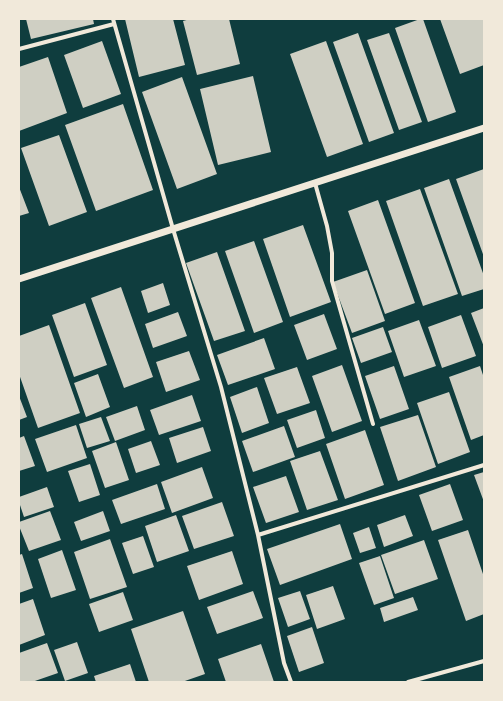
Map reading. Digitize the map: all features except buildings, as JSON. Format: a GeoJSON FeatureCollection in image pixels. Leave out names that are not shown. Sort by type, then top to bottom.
{"type":"FeatureCollection","features":[{"type":"Feature","properties":{"kind":"street"},"geometry":{"type":"LineString","coordinates":[[19,49],[114,21],[173,229],[221,387],[258,535],[284,663],[291,682]]}},
{"type":"Feature","properties":{"kind":"street"},"geometry":{"type":"LineString","coordinates":[[19,279],[484,128]]}},
{"type":"Feature","properties":{"kind":"street"},"geometry":{"type":"LineString","coordinates":[[314,183],[330,246],[332,281],[373,424]]}},
{"type":"Feature","properties":{"kind":"street"},"geometry":{"type":"LineString","coordinates":[[258,535],[484,465]]}},
{"type":"Feature","properties":{"kind":"street"},"geometry":{"type":"LineString","coordinates":[[408,682],[484,661]]}}]}
